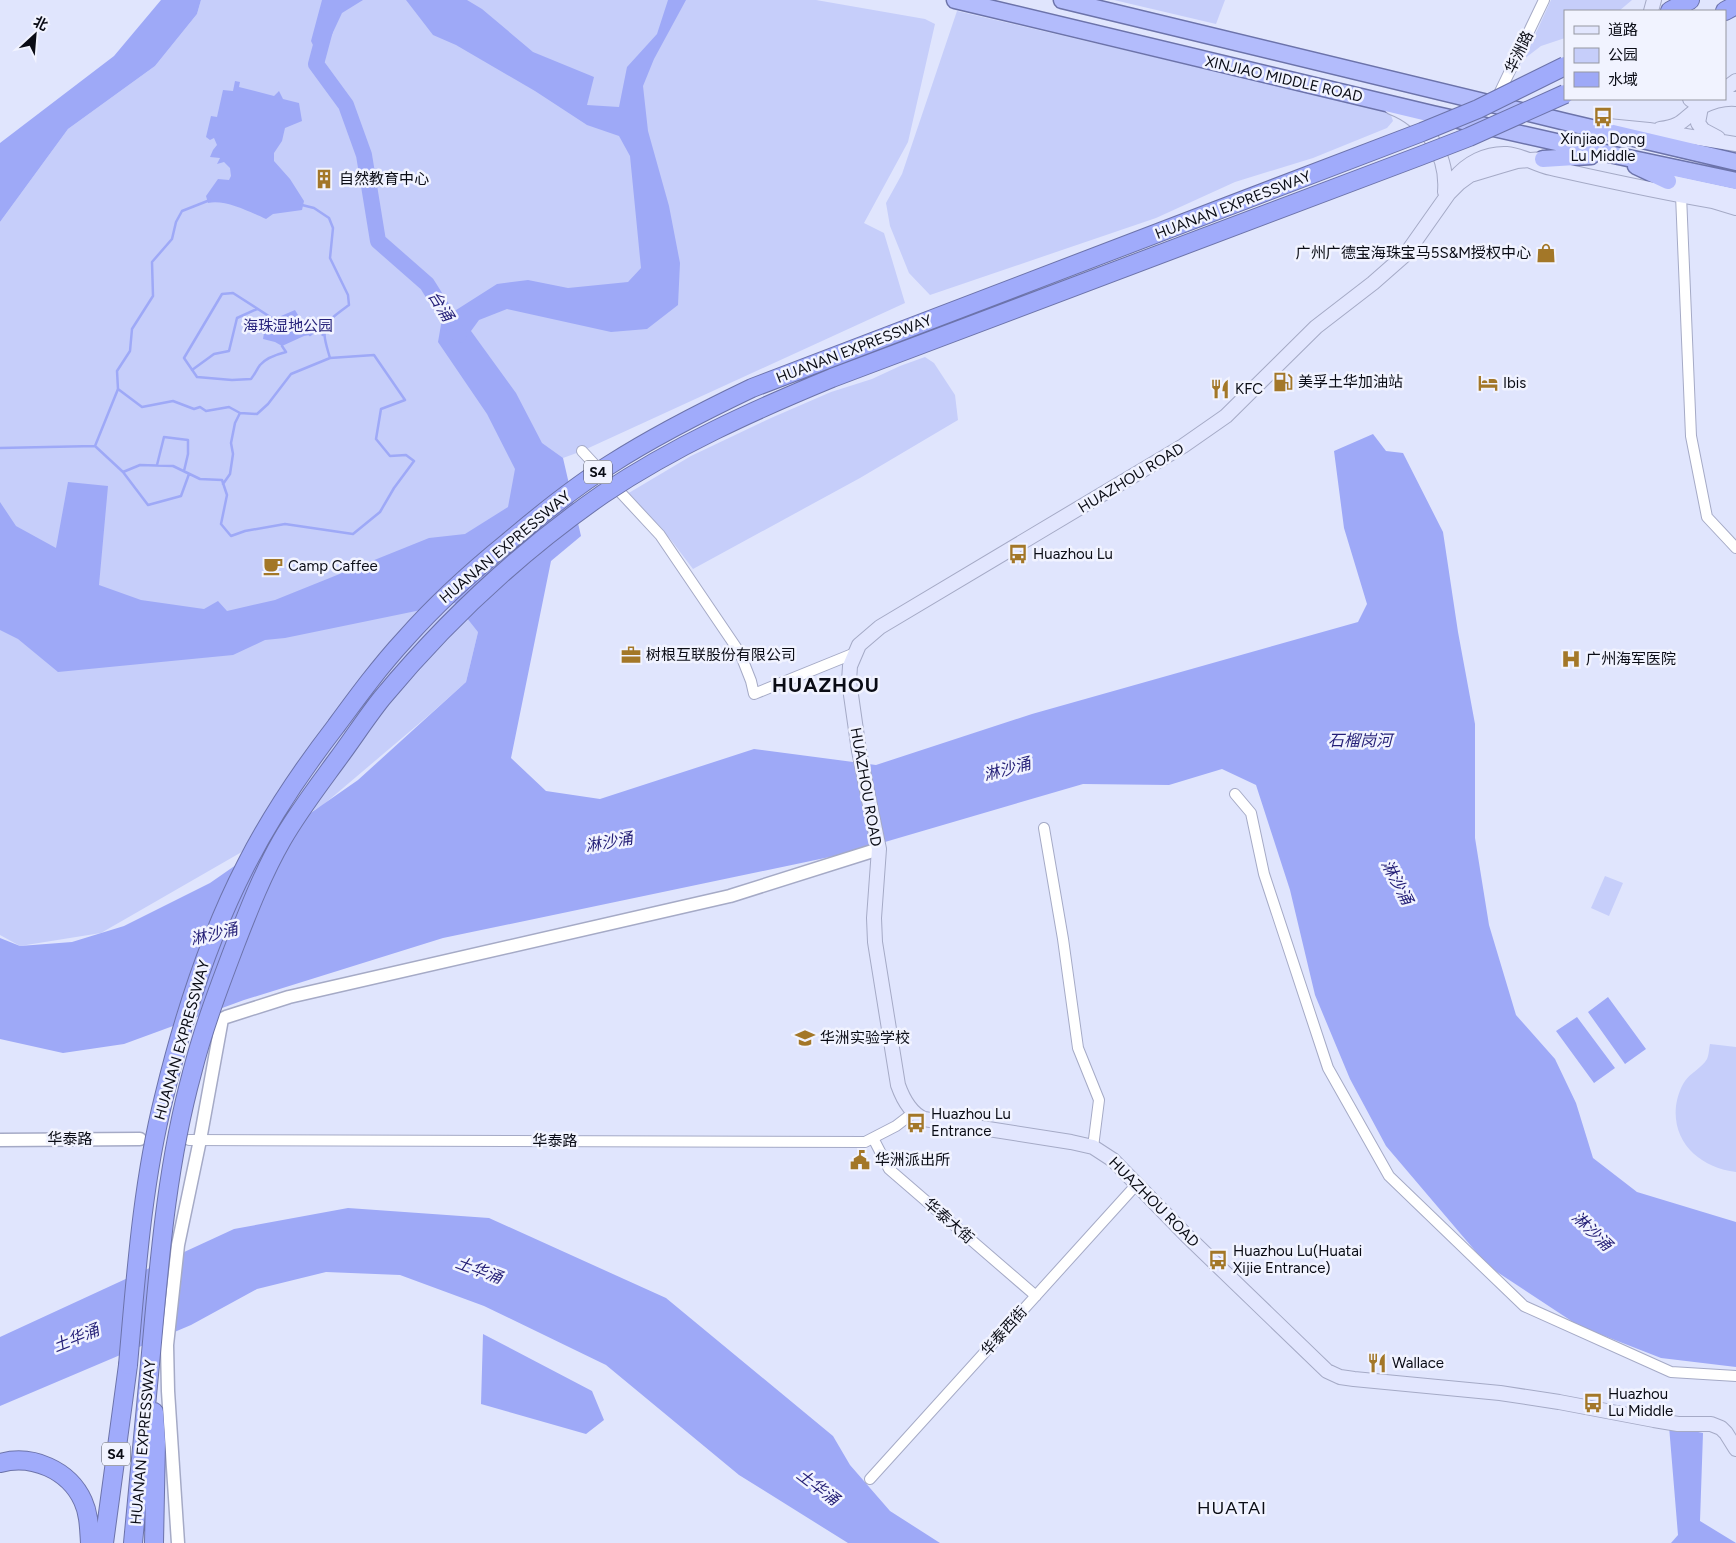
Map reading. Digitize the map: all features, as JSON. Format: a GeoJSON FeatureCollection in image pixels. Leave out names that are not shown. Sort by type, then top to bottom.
{"type":"FeatureCollection","features":[{"type":"Feature","properties":{"kind":"highway","name":"XINJIAO MIDDLE ROAD"},"geometry":{"type":"LineString","coordinates":[[955,0],[1363,98],[1614,155]]}},
{"type":"Feature","properties":{"kind":"highway","name":"XINJIAO MIDDLE ROAD"},"geometry":{"type":"LineString","coordinates":[[1062,0],[1736,162]]}},
{"type":"Feature","properties":{"kind":"highway"},"geometry":{"type":"LineString","coordinates":[[1672,10],[1690,0]]}},
{"type":"Feature","properties":{"kind":"highway","name":"HUANAN EXPRESSWAY"},"geometry":{"type":"LineString","coordinates":[[104,1543],[128,1365],[144,1202],[164,1095],[191,1002],[229,900],[246,864],[275,813],[301,772],[374,674],[405,638],[447,595],[486,560],[569,492],[648,441],[744,392],[831,357],[1422,132],[1478,109],[1564,66]]}},
{"type":"Feature","properties":{"kind":"highway","name":"HUANAN EXPRESSWAY"},"geometry":{"type":"LineString","coordinates":[[133,1543],[165,1206],[182,1111],[192,1072],[222,978],[253,901],[284,838],[312,794],[380,700],[453,620],[491,583],[532,548],[604,494],[694,440],[742,417],[832,378],[1469,137],[1564,94]]}},
{"type":"Feature","properties":{"kind":"highway"},"geometry":{"type":"LineString","coordinates":[[1543,158],[1614,155],[1736,181]]}},
{"type":"Feature","properties":{"kind":"highway"},"geometry":{"type":"LineString","coordinates":[[1614,155],[1668,181]]}},
{"type":"Feature","properties":{"kind":"highway"},"geometry":{"type":"LineString","coordinates":[[150,1364],[156,1442],[154,1543]]}},
{"type":"Feature","properties":{"kind":"highway"},"geometry":{"type":"LineString","coordinates":[[0,1463],[28,1461],[50,1468],[67,1479],[76,1489],[85,1507],[90,1543]]}},
{"type":"Feature","properties":{"kind":"main road"},"geometry":{"type":"LineString","coordinates":[[1726,89],[1736,81]]}},
{"type":"Feature","properties":{"kind":"main road"},"geometry":{"type":"LineString","coordinates":[[1363,98],[1395,109],[1417,122],[1431,137],[1440,155],[1446,177],[1446,191],[1439,209]]}},
{"type":"Feature","properties":{"kind":"main road"},"geometry":{"type":"LineString","coordinates":[[1649,130],[1668,128],[1681,124],[1701,102],[1724,100]]}},
{"type":"Feature","properties":{"kind":"main road"},"geometry":{"type":"LineString","coordinates":[[1701,102],[1698,123],[1703,130],[1710,135],[1732,143]]}},
{"type":"Feature","properties":{"kind":"main road"},"geometry":{"type":"LineString","coordinates":[[1566,122],[1649,130],[1732,143]]}},
{"type":"Feature","properties":{"kind":"main road","name":"HUAZHOU ROAD"},"geometry":{"type":"LineString","coordinates":[[1543,158],[1526,160],[1470,175],[1449,193],[1406,254],[1373,283],[1316,327],[1226,416],[1168,456],[880,627],[858,645],[850,666],[849,681],[859,751],[879,849],[874,918],[875,942],[898,1085],[913,1113],[924,1119],[1094,1147],[1113,1160],[1186,1235],[1319,1365],[1340,1377],[1500,1393],[1678,1424],[1711,1424],[1721,1428],[1736,1449]]}},
{"type":"Feature","properties":{"kind":"main road"},"geometry":{"type":"LineString","coordinates":[[1526,160],[1548,167],[1712,201],[1736,208]]}},
{"type":"Feature","properties":{"kind":"main road"},"geometry":{"type":"LineString","coordinates":[[1668,181],[1736,196]]}},
{"type":"Feature","properties":{"kind":"street","name":"华洲路"},"geometry":{"type":"LineString","coordinates":[[1494,104],[1544,0]]}},
{"type":"Feature","properties":{"kind":"street"},"geometry":{"type":"LineString","coordinates":[[1681,195],[1691,436],[1707,517],[1736,548]]}},
{"type":"Feature","properties":{"kind":"street"},"geometry":{"type":"LineString","coordinates":[[582,451],[660,535],[740,653],[754,694],[855,653]]}},
{"type":"Feature","properties":{"kind":"street"},"geometry":{"type":"LineString","coordinates":[[1235,794],[1250,813],[1264,874],[1328,1068],[1390,1176],[1524,1306],[1671,1372],[1736,1376]]}},
{"type":"Feature","properties":{"kind":"street"},"geometry":{"type":"LineString","coordinates":[[1044,828],[1063,940],[1078,1048],[1098,1100],[1094,1147]]}},
{"type":"Feature","properties":{"kind":"street"},"geometry":{"type":"LineString","coordinates":[[178,1543],[168,1391],[167,1345],[178,1245],[194,1140],[222,1020],[226,1017],[289,997],[730,896],[879,849]]}},
{"type":"Feature","properties":{"kind":"street","name":"华泰路"},"geometry":{"type":"LineString","coordinates":[[194,1140],[866,1142],[896,1126],[913,1113]]}},
{"type":"Feature","properties":{"kind":"street","name":"华泰大街"},"geometry":{"type":"LineString","coordinates":[[873,1138],[889,1169],[1036,1296]]}},
{"type":"Feature","properties":{"kind":"street","name":"华泰路"},"geometry":{"type":"LineString","coordinates":[[0,1140],[140,1139]]}},
{"type":"Feature","properties":{"kind":"street","name":"华泰西街"},"geometry":{"type":"LineString","coordinates":[[870,1479],[1137,1184]]}},
{"type":"Feature","properties":{"kind":"green space","name":"海珠湿地公园"},"geometry":{"type":"Polygon","coordinates":[[[201,0],[816,0],[925,19],[935,24],[908,142],[864,223],[884,233],[905,303],[563,458],[524,490],[478,632],[466,682],[323,805],[101,933],[20,946],[0,935],[0,222],[68,129],[155,66],[197,14],[201,0]]]}},
{"type":"Feature","properties":{"kind":"green space"},"geometry":{"type":"Polygon","coordinates":[[[1114,0],[1225,0],[1216,24],[1114,0]]]}},
{"type":"Feature","properties":{"kind":"green space"},"geometry":{"type":"Polygon","coordinates":[[[1551,0],[1632,0],[1620,10],[1564,10],[1564,38],[1541,46],[1524,59],[1551,0]]]}},
{"type":"Feature","properties":{"kind":"green space"},"geometry":{"type":"Polygon","coordinates":[[[957,11],[1373,108],[1391,115],[1393,121],[1387,128],[1313,158],[1235,182],[1156,218],[930,295],[909,273],[890,226],[886,203],[902,174],[957,11]]]}},
{"type":"Feature","properties":{"kind":"green space"},"geometry":{"type":"Polygon","coordinates":[[[925,357],[934,363],[955,395],[958,420],[860,478],[693,569],[671,540],[627,494],[691,456],[771,418],[831,392],[872,379],[925,357]]]}},
{"type":"Feature","properties":{"kind":"green space"},"geometry":{"type":"Polygon","coordinates":[[[1605,876],[1623,883],[1609,916],[1591,908],[1605,876]]]}},
{"type":"Feature","properties":{"kind":"green space"},"geometry":{"type":"Polygon","coordinates":[[[1710,1044],[1736,1047],[1736,1172],[1723,1170],[1711,1165],[1691,1151],[1684,1142],[1676,1119],[1676,1103],[1679,1093],[1687,1078],[1707,1059],[1710,1044]]]}},
{"type":"Feature","properties":{"kind":"water"},"geometry":{"type":"Polygon","coordinates":[[[161,0],[201,0],[197,14],[155,66],[68,129],[0,222],[0,143],[114,56],[161,0]]]}},
{"type":"Feature","properties":{"kind":"water"},"geometry":{"type":"Polygon","coordinates":[[[322,0],[363,0],[342,13],[327,45],[318,55],[311,41],[322,0]]]}},
{"type":"Feature","properties":{"kind":"water","name":"石榴岗河"},"geometry":{"type":"Polygon","coordinates":[[[406,0],[467,0],[482,9],[533,52],[594,77],[587,105],[619,107],[627,67],[657,34],[668,0],[686,0],[654,59],[643,86],[648,131],[669,206],[680,263],[678,305],[647,329],[611,332],[507,309],[479,320],[471,331],[516,393],[542,443],[563,458],[581,536],[551,561],[511,758],[546,791],[600,799],[754,749],[876,765],[1032,714],[1358,622],[1367,604],[1344,528],[1334,451],[1373,434],[1386,451],[1403,453],[1443,532],[1458,632],[1475,724],[1475,838],[1489,925],[1516,1015],[1555,1059],[1576,1103],[1593,1158],[1637,1192],[1736,1222],[1736,1367],[1661,1358],[1579,1326],[1488,1266],[1386,1146],[1350,1079],[1315,995],[1290,890],[1256,785],[1222,769],[1169,785],[1083,784],[844,854],[443,938],[244,1000],[124,1044],[63,1053],[0,1039],[0,938],[20,946],[72,942],[124,926],[210,883],[358,780],[466,682],[478,632],[455,603],[285,638],[265,640],[233,655],[58,672],[18,639],[0,630],[0,502],[16,526],[56,548],[68,482],[108,486],[99,585],[141,600],[204,609],[218,601],[227,611],[275,600],[429,538],[465,534],[508,507],[515,469],[487,414],[438,342],[442,319],[497,284],[528,280],[568,288],[628,282],[641,268],[630,156],[619,136],[587,125],[535,91],[456,45],[433,35],[406,0]]]}},
{"type":"Feature","properties":{"kind":"water"},"geometry":{"type":"Polygon","coordinates":[[[235,81],[240,82],[239,87],[274,96],[279,91],[283,99],[299,103],[302,121],[285,128],[282,141],[274,153],[274,161],[290,179],[304,201],[302,210],[273,214],[266,219],[230,204],[208,203],[206,196],[218,179],[229,180],[231,176],[230,168],[224,162],[217,164],[220,158],[210,157],[217,145],[214,138],[210,140],[206,137],[211,116],[217,117],[223,90],[233,91],[235,81]]]}},
{"type":"Feature","properties":{"kind":"water"},"geometry":{"type":"Polygon","coordinates":[[[295,310],[310,335],[282,346],[263,339],[264,333],[275,326],[281,316],[295,310]]]}},
{"type":"Feature","properties":{"kind":"water"},"geometry":{"type":"Polygon","coordinates":[[[1608,997],[1646,1049],[1625,1064],[1588,1012],[1608,997]]]}},
{"type":"Feature","properties":{"kind":"water"},"geometry":{"type":"Polygon","coordinates":[[[1577,1017],[1615,1068],[1594,1083],[1556,1031],[1577,1017]]]}},
{"type":"Feature","properties":{"kind":"water","name":"土华涌"},"geometry":{"type":"Polygon","coordinates":[[[348,1208],[489,1218],[666,1298],[833,1436],[850,1465],[890,1511],[940,1543],[848,1543],[739,1475],[606,1365],[484,1306],[400,1275],[326,1272],[257,1289],[191,1325],[0,1406],[0,1337],[234,1229],[348,1208]]]}},
{"type":"Feature","properties":{"kind":"water"},"geometry":{"type":"Polygon","coordinates":[[[483,1334],[592,1391],[604,1420],[586,1434],[481,1404],[483,1334]]]}},
{"type":"Feature","properties":{"kind":"water"},"geometry":{"type":"Polygon","coordinates":[[[1669,1426],[1703,1433],[1700,1521],[1736,1543],[1671,1543],[1678,1535],[1669,1426]]]}},
{"type":"Feature","properties":{"kind":"waterway","name":"台涌"},"geometry":{"type":"LineString","coordinates":[[338,0],[332,4],[316,64],[346,105],[364,155],[378,241],[427,284],[459,335]]}},
{"type":"Feature","properties":{"kind":"waterway"},"geometry":{"type":"LineString","coordinates":[[95,446],[118,389],[117,371],[130,351],[132,329],[153,296],[152,262],[172,239],[176,222],[182,211],[210,200]]}},
{"type":"Feature","properties":{"kind":"waterway"},"geometry":{"type":"LineString","coordinates":[[302,205],[314,208],[329,218],[333,228],[330,258],[348,295],[349,305],[328,322],[324,332],[330,358]]}},
{"type":"Feature","properties":{"kind":"waterway"},"geometry":{"type":"LineString","coordinates":[[278,322],[233,293],[222,294],[184,358],[197,377],[232,380],[251,379],[263,363],[272,357],[286,352],[282,346]]}},
{"type":"Feature","properties":{"kind":"waterway"},"geometry":{"type":"LineString","coordinates":[[192,370],[214,354],[229,351],[237,318],[257,309]]}},
{"type":"Feature","properties":{"kind":"waterway"},"geometry":{"type":"LineString","coordinates":[[310,335],[316,330],[323,335]]}},
{"type":"Feature","properties":{"kind":"waterway"},"geometry":{"type":"LineString","coordinates":[[0,448],[95,446],[123,472],[140,465],[173,466],[200,479],[222,480],[227,495],[221,524],[231,536],[245,531],[285,524],[353,534],[380,512],[394,488],[414,461],[406,455],[390,456],[376,439],[381,409],[405,400],[374,355],[330,358],[291,374],[268,404],[257,414],[240,413],[229,407],[206,411],[200,407],[194,409],[173,401],[142,407],[118,389]]}},
{"type":"Feature","properties":{"kind":"waterway"},"geometry":{"type":"LineString","coordinates":[[223,484],[230,474],[233,454],[231,443],[235,423],[240,413]]}},
{"type":"Feature","properties":{"kind":"waterway"},"geometry":{"type":"LineString","coordinates":[[157,465],[164,437],[188,440],[188,454],[184,471]]}},
{"type":"Feature","properties":{"kind":"waterway"},"geometry":{"type":"LineString","coordinates":[[123,472],[148,505],[181,496],[189,474]]}},
{"type":"Feature","properties":{"kind":"place","name":"Xinjiao Dong Lu Middle"},"geometry":{"type":"Point","coordinates":[1603,117]}},
{"type":"Feature","properties":{"kind":"place","name":"自然教育中心"},"geometry":{"type":"Point","coordinates":[324,179]}},
{"type":"Feature","properties":{"kind":"place","name":"广州广德宝海珠宝马5S&M授权中心"},"geometry":{"type":"Point","coordinates":[1546,253]}},
{"type":"Feature","properties":{"kind":"place","name":"美孚土华加油站"},"geometry":{"type":"Point","coordinates":[1283,382]}},
{"type":"Feature","properties":{"kind":"place","name":"Ibis"},"geometry":{"type":"Point","coordinates":[1488,383]}},
{"type":"Feature","properties":{"kind":"place","name":"KFC"},"geometry":{"type":"Point","coordinates":[1220,389]}},
{"type":"Feature","properties":{"kind":"place","name":"Huazhou Lu"},"geometry":{"type":"Point","coordinates":[1018,554]}},
{"type":"Feature","properties":{"kind":"place","name":"Camp Caffee"},"geometry":{"type":"Point","coordinates":[273,566]}},
{"type":"Feature","properties":{"kind":"place","name":"树根互联股份有限公司"},"geometry":{"type":"Point","coordinates":[631,655]}},
{"type":"Feature","properties":{"kind":"place","name":"广州海军医院"},"geometry":{"type":"Point","coordinates":[1571,659]}},
{"type":"Feature","properties":{"kind":"place","name":"华洲实验学校"},"geometry":{"type":"Point","coordinates":[805,1038]}},
{"type":"Feature","properties":{"kind":"place","name":"Huazhou Lu Entrance"},"geometry":{"type":"Point","coordinates":[916,1123]}},
{"type":"Feature","properties":{"kind":"place","name":"华洲派出所"},"geometry":{"type":"Point","coordinates":[860,1160]}},
{"type":"Feature","properties":{"kind":"place","name":"Huazhou Lu(Huatai Xijie Entrance)"},"geometry":{"type":"Point","coordinates":[1218,1260]}},
{"type":"Feature","properties":{"kind":"place","name":"Wallace"},"geometry":{"type":"Point","coordinates":[1377,1363]}},
{"type":"Feature","properties":{"kind":"place","name":"Huazhou Lu Middle"},"geometry":{"type":"Point","coordinates":[1593,1403]}},
{"type":"Feature","properties":{"kind":"district","name":"HUAZHOU"},"geometry":{"type":"Point","coordinates":[826,685]}},
{"type":"Feature","properties":{"kind":"district","name":"HUATAI"},"geometry":{"type":"Point","coordinates":[1232,1508]}},
{"type":"Feature","properties":{"kind":"water label","name":"淋沙涌"},"geometry":{"type":"Point","coordinates":[1007,769]}},
{"type":"Feature","properties":{"kind":"water label","name":"淋沙涌"},"geometry":{"type":"Point","coordinates":[609,842]}},
{"type":"Feature","properties":{"kind":"water label","name":"淋沙涌"},"geometry":{"type":"Point","coordinates":[1397,882]}},
{"type":"Feature","properties":{"kind":"water label","name":"淋沙涌"},"geometry":{"type":"Point","coordinates":[214,934]}},
{"type":"Feature","properties":{"kind":"water label","name":"淋沙涌"},"geometry":{"type":"Point","coordinates":[1592,1231]}}]}
